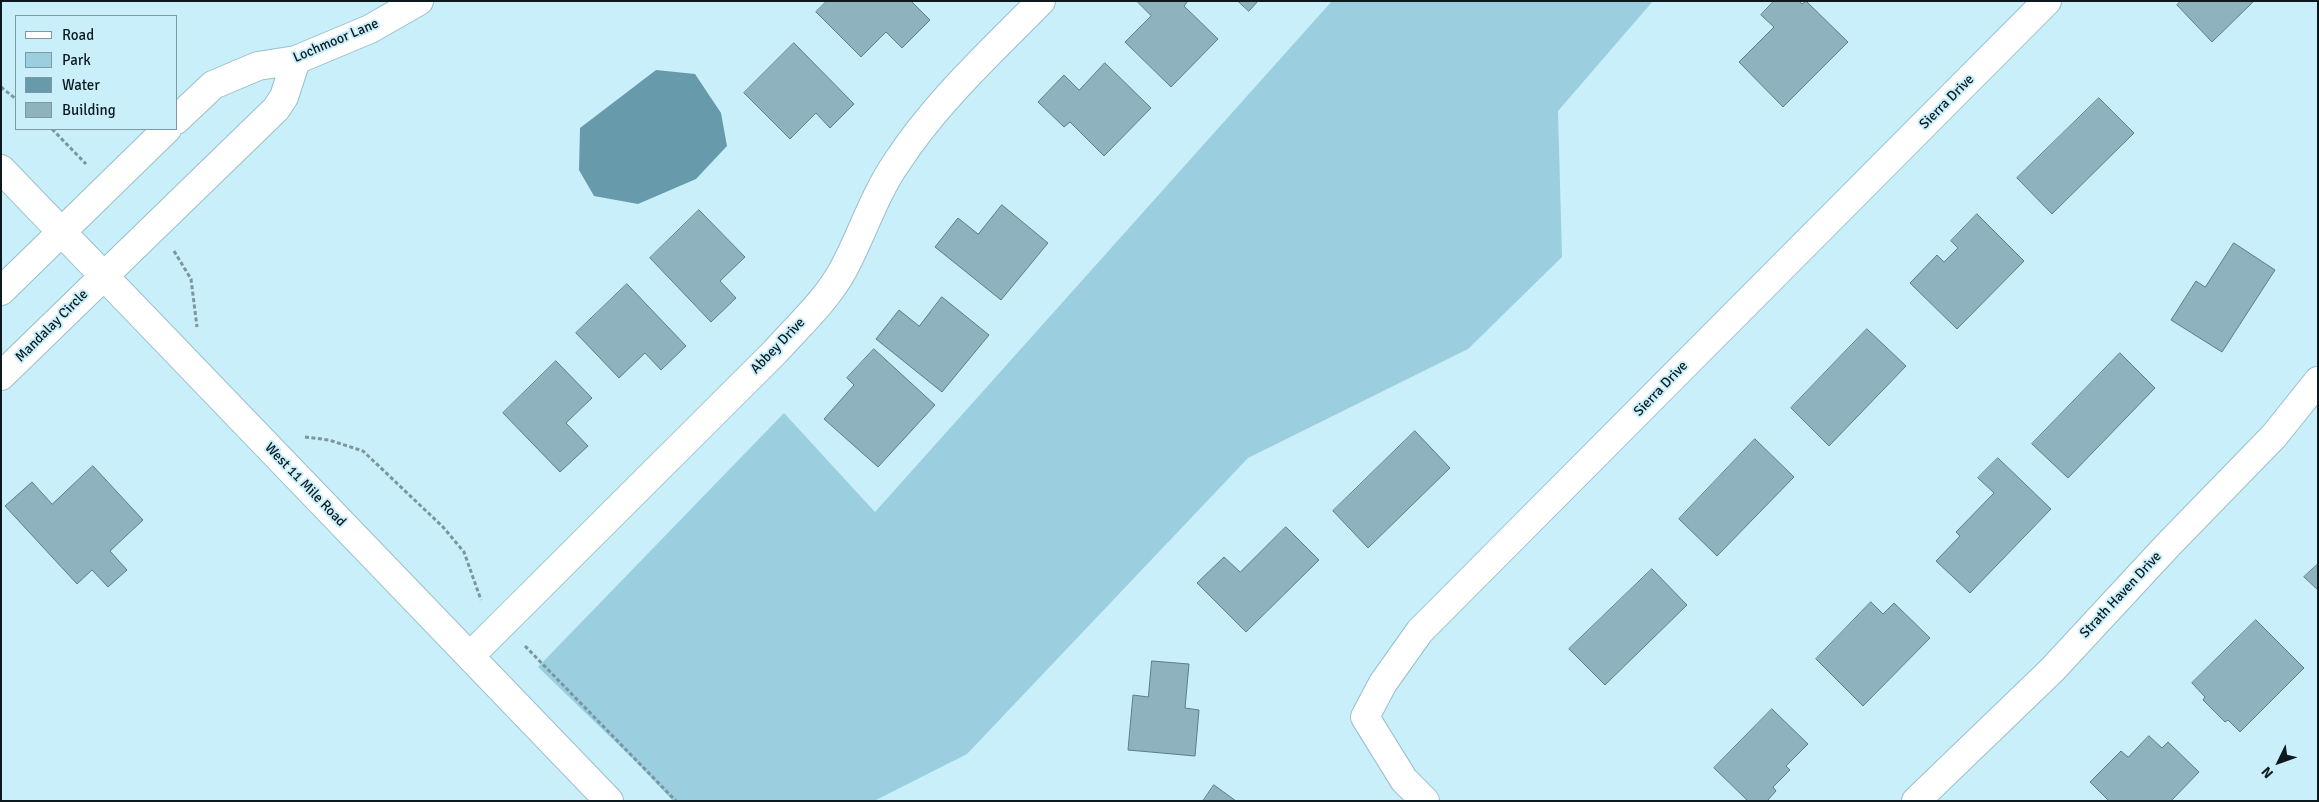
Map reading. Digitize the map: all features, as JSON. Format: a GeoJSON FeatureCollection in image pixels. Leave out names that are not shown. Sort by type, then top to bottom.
{"type":"FeatureCollection","features":[{"type":"Feature","properties":{"kind":"street","name":"Lochmoor Lane"},"geometry":{"type":"LineString","coordinates":[[178,118],[213,85],[258,66],[296,60],[370,29],[419,1]]}},
{"type":"Feature","properties":{"kind":"street","name":"Abbey Drive"},"geometry":{"type":"LineString","coordinates":[[470,656],[768,358],[820,302],[842,271],[895,163],[921,128],[951,93],[1041,1]]}},
{"type":"Feature","properties":{"kind":"street","name":"Sierra Drive"},"geometry":{"type":"LineString","coordinates":[[1425,801],[1404,780],[1365,717],[1383,683],[1420,631],[2046,1]]}},
{"type":"Feature","properties":{"kind":"street","name":"Mandalay Circle"},"geometry":{"type":"LineString","coordinates":[[1,376],[276,109],[284,97],[296,60]]}},
{"type":"Feature","properties":{"kind":"street"},"geometry":{"type":"LineString","coordinates":[[1,291],[166,130]]}},
{"type":"Feature","properties":{"kind":"street","name":"West 11 Mile Road"},"geometry":{"type":"LineString","coordinates":[[1,169],[609,801]]}},
{"type":"Feature","properties":{"kind":"street","name":"Strath Haven Drive"},"geometry":{"type":"LineString","coordinates":[[1916,801],[2052,670],[2168,545],[2274,436],[2318,381]]}},
{"type":"Feature","properties":{"kind":"path"},"geometry":{"type":"LineString","coordinates":[[1,87],[15,98]]}},
{"type":"Feature","properties":{"kind":"path"},"geometry":{"type":"LineString","coordinates":[[53,130],[109,186]]}},
{"type":"Feature","properties":{"kind":"path"},"geometry":{"type":"LineString","coordinates":[[152,229],[173,251],[191,279],[198,334]]}},
{"type":"Feature","properties":{"kind":"path"},"geometry":{"type":"LineString","coordinates":[[298,433],[303,437],[329,440],[363,451],[443,527],[464,552],[482,602],[676,801]]}},
{"type":"Feature","properties":{"kind":"green space"},"geometry":{"type":"Polygon","coordinates":[[[1332,1],[1653,1],[1558,111],[1562,257],[1468,349],[1248,458],[967,754],[874,801],[673,801],[634,760],[538,667],[784,413],[875,512],[1332,1]]]}},
{"type":"Feature","properties":{"kind":"water"},"geometry":{"type":"Polygon","coordinates":[[[656,70],[695,74],[721,113],[727,146],[696,179],[638,204],[594,196],[579,170],[580,128],[656,70]]]}},
{"type":"Feature","properties":{"kind":"building"},"geometry":{"type":"Polygon","coordinates":[[[827,1],[911,1],[930,20],[902,48],[886,32],[861,57],[816,12],[827,1]]]}},
{"type":"Feature","properties":{"kind":"building"},"geometry":{"type":"Polygon","coordinates":[[[1137,1],[1188,1],[1184,6],[1218,39],[1171,87],[1125,42],[1151,16],[1137,1]]]}},
{"type":"Feature","properties":{"kind":"building"},"geometry":{"type":"Polygon","coordinates":[[[1238,1],[1258,1],[1249,11],[1238,1]]]}},
{"type":"Feature","properties":{"kind":"building"},"geometry":{"type":"Polygon","coordinates":[[[1774,1],[1799,1],[1802,4],[1806,1],[1848,42],[1783,107],[1739,62],[1774,27],[1761,15],[1774,1]]]}},
{"type":"Feature","properties":{"kind":"building"},"geometry":{"type":"Polygon","coordinates":[[[2181,1],[2254,1],[2212,42],[2177,5],[2181,1]]]}},
{"type":"Feature","properties":{"kind":"building"},"geometry":{"type":"Polygon","coordinates":[[[794,43],[854,104],[830,128],[816,113],[790,139],[744,93],[794,43]]]}},
{"type":"Feature","properties":{"kind":"building"},"geometry":{"type":"Polygon","coordinates":[[[1105,63],[1151,108],[1104,156],[1070,122],[1064,127],[1038,102],[1064,75],[1079,90],[1105,63]]]}},
{"type":"Feature","properties":{"kind":"building"},"geometry":{"type":"Polygon","coordinates":[[[2099,98],[2134,133],[2052,214],[2017,178],[2099,98]]]}},
{"type":"Feature","properties":{"kind":"building"},"geometry":{"type":"Polygon","coordinates":[[[1002,205],[1048,243],[1001,300],[935,247],[958,218],[978,234],[1002,205]]]}},
{"type":"Feature","properties":{"kind":"building"},"geometry":{"type":"Polygon","coordinates":[[[699,210],[745,257],[720,281],[736,298],[711,322],[650,258],[699,210]]]}},
{"type":"Feature","properties":{"kind":"building"},"geometry":{"type":"Polygon","coordinates":[[[1977,214],[2024,261],[1957,329],[1910,283],[1937,255],[1944,262],[1958,248],[1951,241],[1977,214]]]}},
{"type":"Feature","properties":{"kind":"building"},"geometry":{"type":"Polygon","coordinates":[[[2234,243],[2275,270],[2222,352],[2171,320],[2196,281],[2205,287],[2234,243]]]}},
{"type":"Feature","properties":{"kind":"building"},"geometry":{"type":"Polygon","coordinates":[[[627,284],[686,346],[661,370],[645,353],[619,378],[576,333],[627,284]]]}},
{"type":"Feature","properties":{"kind":"building"},"geometry":{"type":"Polygon","coordinates":[[[942,297],[989,335],[942,392],[876,339],[899,310],[919,326],[942,297]]]}},
{"type":"Feature","properties":{"kind":"building"},"geometry":{"type":"Polygon","coordinates":[[[1867,329],[1906,366],[1829,446],[1791,408],[1867,329]]]}},
{"type":"Feature","properties":{"kind":"building"},"geometry":{"type":"Polygon","coordinates":[[[874,349],[935,405],[878,467],[824,419],[854,385],[847,378],[874,349]]]}},
{"type":"Feature","properties":{"kind":"building"},"geometry":{"type":"Polygon","coordinates":[[[2120,353],[2155,388],[2068,478],[2032,444],[2120,353]]]}},
{"type":"Feature","properties":{"kind":"building"},"geometry":{"type":"Polygon","coordinates":[[[556,361],[592,398],[566,423],[588,446],[560,472],[503,413],[556,361]]]}},
{"type":"Feature","properties":{"kind":"building"},"geometry":{"type":"Polygon","coordinates":[[[1415,431],[1450,468],[1368,548],[1333,511],[1415,431]]]}},
{"type":"Feature","properties":{"kind":"building"},"geometry":{"type":"Polygon","coordinates":[[[1755,439],[1794,477],[1717,556],[1679,519],[1755,439]]]}},
{"type":"Feature","properties":{"kind":"building"},"geometry":{"type":"Polygon","coordinates":[[[1998,458],[2051,509],[1970,593],[1936,561],[1960,536],[1956,532],[1994,493],[1978,478],[1998,458]]]}},
{"type":"Feature","properties":{"kind":"building"},"geometry":{"type":"Polygon","coordinates":[[[93,466],[143,520],[110,551],[127,570],[108,587],[92,570],[77,584],[5,506],[32,482],[52,504],[93,466]]]}},
{"type":"Feature","properties":{"kind":"building"},"geometry":{"type":"Polygon","coordinates":[[[1286,527],[1319,560],[1246,632],[1197,583],[1224,557],[1240,572],[1286,527]]]}},
{"type":"Feature","properties":{"kind":"building"},"geometry":{"type":"Polygon","coordinates":[[[2318,564],[2318,590],[2304,577],[2318,564]]]}},
{"type":"Feature","properties":{"kind":"building"},"geometry":{"type":"Polygon","coordinates":[[[1652,569],[1687,605],[1605,685],[1569,649],[1652,569]]]}},
{"type":"Feature","properties":{"kind":"building"},"geometry":{"type":"Polygon","coordinates":[[[1871,602],[1883,614],[1894,603],[1930,638],[1863,706],[1816,659],[1871,602]]]}},
{"type":"Feature","properties":{"kind":"building"},"geometry":{"type":"Polygon","coordinates":[[[2256,620],[2304,668],[2240,732],[2228,720],[2225,722],[2203,700],[2205,697],[2192,683],[2256,620]]]}},
{"type":"Feature","properties":{"kind":"building"},"geometry":{"type":"Polygon","coordinates":[[[1152,661],[1189,664],[1185,708],[1199,710],[1195,756],[1128,750],[1133,695],[1148,697],[1152,661]]]}},
{"type":"Feature","properties":{"kind":"building"},"geometry":{"type":"Polygon","coordinates":[[[1772,709],[1808,744],[1786,766],[1790,770],[1773,787],[1776,791],[1767,801],[1748,801],[1714,768],[1772,709]]]}},
{"type":"Feature","properties":{"kind":"building"},"geometry":{"type":"Polygon","coordinates":[[[2149,736],[2162,748],[2168,742],[2199,772],[2171,801],[2109,801],[2090,782],[2121,751],[2128,757],[2149,736]]]}},
{"type":"Feature","properties":{"kind":"building"},"geometry":{"type":"Polygon","coordinates":[[[1214,785],[1236,801],[1203,801],[1214,785]]]}}]}
